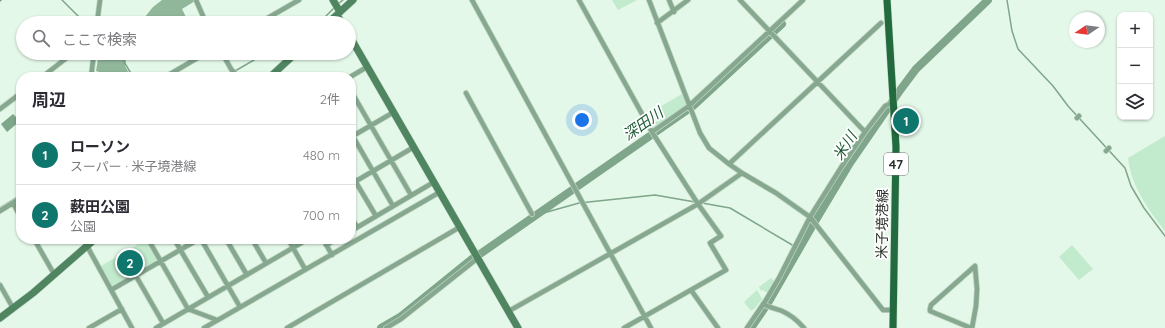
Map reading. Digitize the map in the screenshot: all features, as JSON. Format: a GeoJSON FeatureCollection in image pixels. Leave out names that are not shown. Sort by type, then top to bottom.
{"type":"FeatureCollection","features":[{"type":"Feature","properties":{"kind":"main road","name":"米子境港線"},"geometry":{"type":"LineString","coordinates":[[887,0],[896,148],[893,328]]}},
{"type":"Feature","properties":{"kind":"street"},"geometry":{"type":"LineString","coordinates":[[98,16],[100,0]]}},
{"type":"Feature","properties":{"kind":"street"},"geometry":{"type":"LineString","coordinates":[[196,0],[203,16]]}},
{"type":"Feature","properties":{"kind":"street"},"geometry":{"type":"LineString","coordinates":[[271,16],[299,0]]}},
{"type":"Feature","properties":{"kind":"street"},"geometry":{"type":"LineString","coordinates":[[333,0],[338,14],[353,0]]}},
{"type":"Feature","properties":{"kind":"street"},"geometry":{"type":"LineString","coordinates":[[472,0],[651,328]]}},
{"type":"Feature","properties":{"kind":"street"},"geometry":{"type":"LineString","coordinates":[[580,0],[652,132],[698,204],[721,236],[710,243],[726,270],[624,328]]}},
{"type":"Feature","properties":{"kind":"street"},"geometry":{"type":"LineString","coordinates":[[649,0],[689,106],[700,133],[709,148],[742,173],[776,193],[810,217],[884,310],[894,310]]}},
{"type":"Feature","properties":{"kind":"street"},"geometry":{"type":"LineString","coordinates":[[669,0],[674,12]]}},
{"type":"Feature","properties":{"kind":"street"},"geometry":{"type":"LineString","coordinates":[[658,23],[688,0]]}},
{"type":"Feature","properties":{"kind":"street"},"geometry":{"type":"LineString","coordinates":[[740,0],[865,132]]}},
{"type":"Feature","properties":{"kind":"street"},"geometry":{"type":"LineString","coordinates":[[652,132],[689,106],[803,0]]}},
{"type":"Feature","properties":{"kind":"street"},"geometry":{"type":"LineString","coordinates":[[729,164],[881,23]]}},
{"type":"Feature","properties":{"kind":"street"},"geometry":{"type":"LineString","coordinates":[[356,47],[518,328]]}},
{"type":"Feature","properties":{"kind":"street"},"geometry":{"type":"LineString","coordinates":[[48,72],[64,60]]}},
{"type":"Feature","properties":{"kind":"street"},"geometry":{"type":"LineString","coordinates":[[92,72],[93,60]]}},
{"type":"Feature","properties":{"kind":"street"},"geometry":{"type":"LineString","coordinates":[[174,72],[194,60]]}},
{"type":"Feature","properties":{"kind":"street"},"geometry":{"type":"LineString","coordinates":[[226,60],[234,72]]}},
{"type":"Feature","properties":{"kind":"street"},"geometry":{"type":"LineString","coordinates":[[275,72],[288,60]]}},
{"type":"Feature","properties":{"kind":"street"},"geometry":{"type":"LineString","coordinates":[[356,73],[367,67]]}},
{"type":"Feature","properties":{"kind":"street"},"geometry":{"type":"LineString","coordinates":[[466,93],[532,214]]}},
{"type":"Feature","properties":{"kind":"street"},"geometry":{"type":"LineString","coordinates":[[0,109],[16,97]]}},
{"type":"Feature","properties":{"kind":"street"},"geometry":{"type":"LineString","coordinates":[[356,100],[411,195]]}},
{"type":"Feature","properties":{"kind":"street"},"geometry":{"type":"LineString","coordinates":[[748,328],[779,278],[810,217],[838,172],[865,132],[885,106],[894,102]]}},
{"type":"Feature","properties":{"kind":"street"},"geometry":{"type":"LineString","coordinates":[[356,134],[394,112]]}},
{"type":"Feature","properties":{"kind":"street"},"geometry":{"type":"LineString","coordinates":[[356,143],[394,206]]}},
{"type":"Feature","properties":{"kind":"street"},"geometry":{"type":"LineString","coordinates":[[356,180],[414,147]]}},
{"type":"Feature","properties":{"kind":"street"},"geometry":{"type":"LineString","coordinates":[[508,311],[698,204],[742,173]]}},
{"type":"Feature","properties":{"kind":"street"},"geometry":{"type":"LineString","coordinates":[[357,228],[434,182]]}},
{"type":"Feature","properties":{"kind":"street"},"geometry":{"type":"LineString","coordinates":[[356,186],[376,216]]}},
{"type":"Feature","properties":{"kind":"street"},"geometry":{"type":"LineString","coordinates":[[356,241],[440,192]]}},
{"type":"Feature","properties":{"kind":"street"},"geometry":{"type":"LineString","coordinates":[[0,211],[16,201]]}},
{"type":"Feature","properties":{"kind":"street"},"geometry":{"type":"LineString","coordinates":[[13,203],[16,209]]}},
{"type":"Feature","properties":{"kind":"street"},"geometry":{"type":"LineString","coordinates":[[287,328],[460,227]]}},
{"type":"Feature","properties":{"kind":"street"},"geometry":{"type":"LineString","coordinates":[[37,244],[54,274]]}},
{"type":"Feature","properties":{"kind":"street"},"geometry":{"type":"LineString","coordinates":[[0,318],[89,244]]}},
{"type":"Feature","properties":{"kind":"street"},"geometry":{"type":"LineString","coordinates":[[151,244],[188,309],[217,320]]}},
{"type":"Feature","properties":{"kind":"street"},"geometry":{"type":"LineString","coordinates":[[177,244],[208,297]]}},
{"type":"Feature","properties":{"kind":"street"},"geometry":{"type":"LineString","coordinates":[[111,290],[191,244]]}},
{"type":"Feature","properties":{"kind":"street"},"geometry":{"type":"LineString","coordinates":[[203,244],[240,307]]}},
{"type":"Feature","properties":{"kind":"street"},"geometry":{"type":"LineString","coordinates":[[229,244],[247,274]]}},
{"type":"Feature","properties":{"kind":"street"},"geometry":{"type":"LineString","coordinates":[[255,244],[266,264]]}},
{"type":"Feature","properties":{"kind":"street"},"geometry":{"type":"LineString","coordinates":[[291,244],[305,269]]}},
{"type":"Feature","properties":{"kind":"street"},"geometry":{"type":"LineString","coordinates":[[156,328],[300,244]]}},
{"type":"Feature","properties":{"kind":"street"},"geometry":{"type":"LineString","coordinates":[[204,328],[351,244]]}},
{"type":"Feature","properties":{"kind":"street"},"geometry":{"type":"LineString","coordinates":[[326,245],[332,255]]}},
{"type":"Feature","properties":{"kind":"street"},"geometry":{"type":"LineString","coordinates":[[87,246],[132,328]]}},
{"type":"Feature","properties":{"kind":"street"},"geometry":{"type":"LineString","coordinates":[[386,328],[478,258]]}},
{"type":"Feature","properties":{"kind":"street"},"geometry":{"type":"LineString","coordinates":[[975,266],[977,289],[976,306],[971,328],[930,312],[930,308],[931,305],[975,266]]}},
{"type":"Feature","properties":{"kind":"street"},"geometry":{"type":"LineString","coordinates":[[136,276],[163,323]]}},
{"type":"Feature","properties":{"kind":"street"},"geometry":{"type":"LineString","coordinates":[[0,286],[13,308]]}},
{"type":"Feature","properties":{"kind":"street"},"geometry":{"type":"LineString","coordinates":[[691,290],[718,328]]}},
{"type":"Feature","properties":{"kind":"street"},"geometry":{"type":"LineString","coordinates":[[763,304],[769,308],[783,311],[796,319],[804,328]]}},
{"type":"Feature","properties":{"kind":"street"},"geometry":{"type":"LineString","coordinates":[[89,328],[122,309]]}},
{"type":"Feature","properties":{"kind":"shaded area"},"geometry":{"type":"Polygon","coordinates":[[[162,0],[195,1],[182,9],[186,16],[146,16],[153,7],[162,0]]]}},
{"type":"Feature","properties":{"kind":"shaded area"},"geometry":{"type":"Polygon","coordinates":[[[612,0],[637,0],[618,10],[612,0]]]}},
{"type":"Feature","properties":{"kind":"shaded area"},"geometry":{"type":"Polygon","coordinates":[[[98,60],[126,60],[125,66],[128,72],[99,72],[96,71],[98,60]]]}},
{"type":"Feature","properties":{"kind":"shaded area"},"geometry":{"type":"Polygon","coordinates":[[[682,94],[687,106],[652,129],[646,115],[682,94]]]}},
{"type":"Feature","properties":{"kind":"shaded area"},"geometry":{"type":"Polygon","coordinates":[[[13,114],[16,117],[16,124],[7,132],[1,124],[13,114]]]}},
{"type":"Feature","properties":{"kind":"shaded area"},"geometry":{"type":"Polygon","coordinates":[[[1165,136],[1165,231],[1141,197],[1133,178],[1128,158],[1165,136]]]}},
{"type":"Feature","properties":{"kind":"shaded area"},"geometry":{"type":"Polygon","coordinates":[[[138,244],[150,244],[159,261],[113,289],[101,266],[138,244]]]}},
{"type":"Feature","properties":{"kind":"shaded area"},"geometry":{"type":"Polygon","coordinates":[[[1072,245],[1093,269],[1079,280],[1059,257],[1072,245]]]}},
{"type":"Feature","properties":{"kind":"shaded area"},"geometry":{"type":"Polygon","coordinates":[[[771,278],[774,281],[767,293],[763,290],[761,291],[759,287],[771,278]]]}},
{"type":"Feature","properties":{"kind":"shaded area"},"geometry":{"type":"Polygon","coordinates":[[[757,290],[762,299],[751,311],[744,302],[757,290]]]}},
{"type":"Feature","properties":{"kind":"waterway"},"geometry":{"type":"LineString","coordinates":[[62,0],[78,16]]}},
{"type":"Feature","properties":{"kind":"waterway"},"geometry":{"type":"LineString","coordinates":[[338,4],[343,0]]}},
{"type":"Feature","properties":{"kind":"waterway","name":"米川"},"geometry":{"type":"LineString","coordinates":[[751,328],[768,303],[850,163],[901,89],[916,69],[988,0]]}},
{"type":"Feature","properties":{"kind":"waterway"},"geometry":{"type":"LineString","coordinates":[[1007,0],[1012,31],[1018,49],[1053,86],[1068,106],[1125,168],[1131,186],[1144,208],[1165,236]]}},
{"type":"Feature","properties":{"kind":"waterway"},"geometry":{"type":"LineString","coordinates":[[326,16],[334,8]]}},
{"type":"Feature","properties":{"kind":"waterway","name":"深田川"},"geometry":{"type":"LineString","coordinates":[[480,254],[693,106],[782,24]]}},
{"type":"Feature","properties":{"kind":"waterway"},"geometry":{"type":"LineString","coordinates":[[123,60],[130,72]]}},
{"type":"Feature","properties":{"kind":"waterway"},"geometry":{"type":"LineString","coordinates":[[235,71],[254,60]]}},
{"type":"Feature","properties":{"kind":"waterway"},"geometry":{"type":"LineString","coordinates":[[533,216],[579,203],[655,195],[695,202]]}},
{"type":"Feature","properties":{"kind":"waterway"},"geometry":{"type":"LineString","coordinates":[[0,208],[16,198]]}},
{"type":"Feature","properties":{"kind":"waterway"},"geometry":{"type":"LineString","coordinates":[[702,203],[730,208],[799,249]]}},
{"type":"Feature","properties":{"kind":"waterway","name":"深田川"},"geometry":{"type":"LineString","coordinates":[[381,328],[400,317],[473,258]]}},
{"type":"Feature","properties":{"kind":"place","name":"ローソン"},"geometry":{"type":"Point","coordinates":[906,121]}},
{"type":"Feature","properties":{"kind":"place","name":"薮田公園"},"geometry":{"type":"Point","coordinates":[130,263]}}]}
